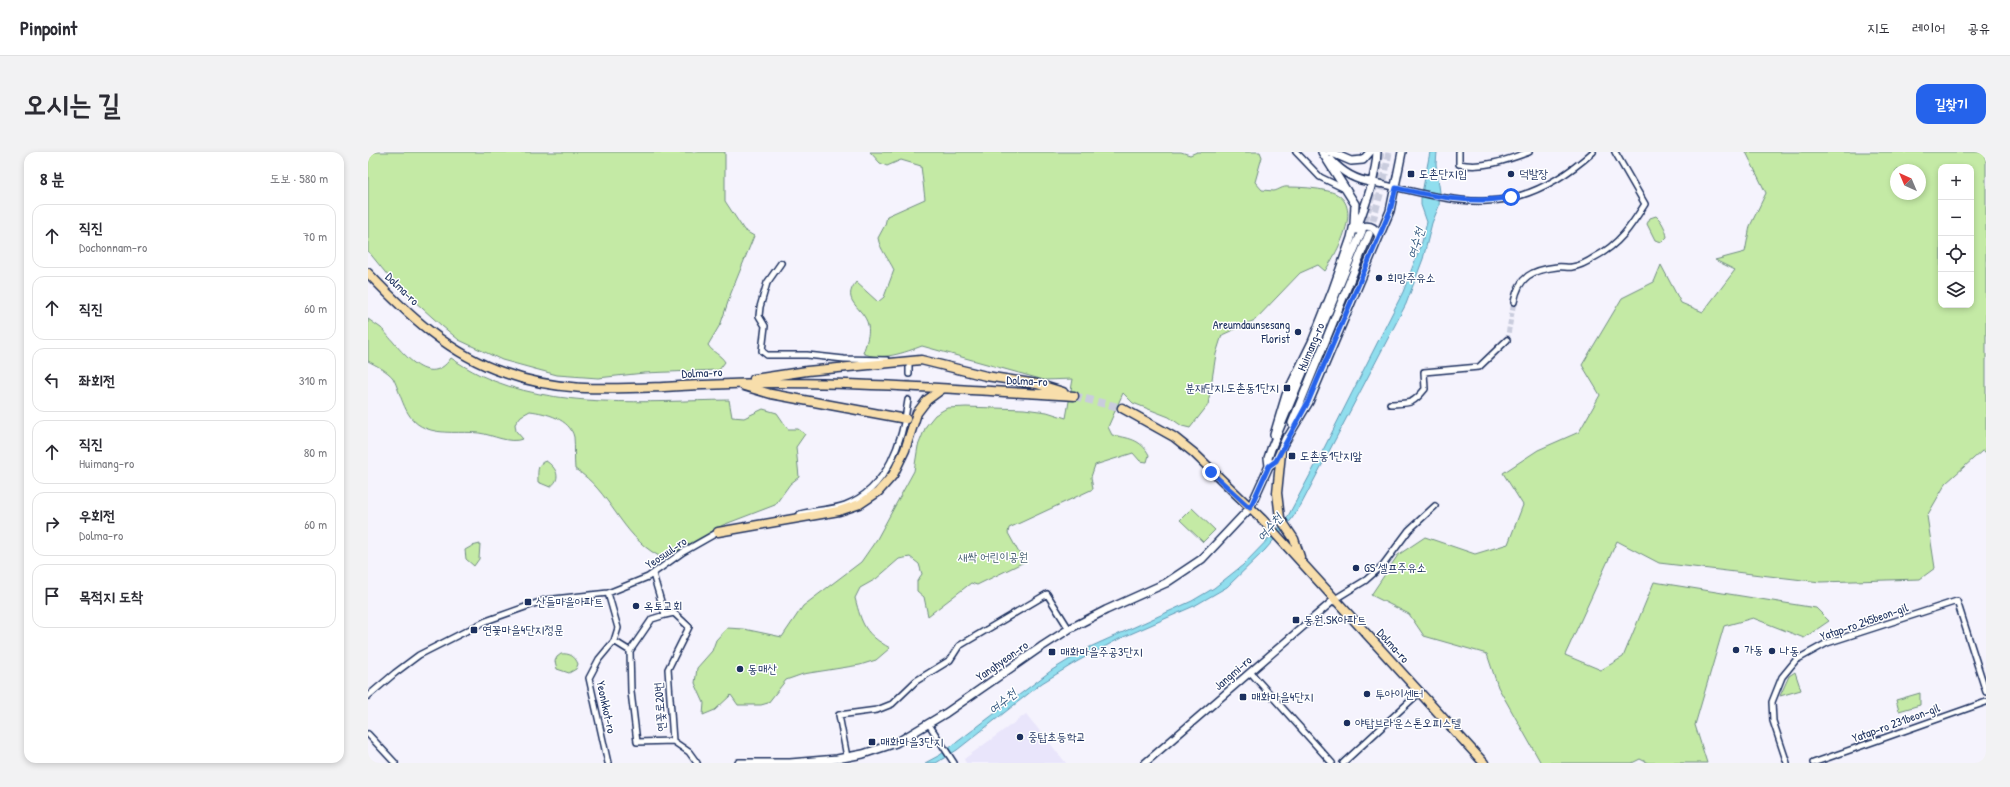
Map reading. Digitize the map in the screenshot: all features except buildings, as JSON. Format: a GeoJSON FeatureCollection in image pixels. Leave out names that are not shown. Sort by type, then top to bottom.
{"type":"FeatureCollection","features":[{"type":"Feature","properties":{"kind":"main road"},"geometry":{"type":"LineString","coordinates":[[1271,449],[1276,425],[1286,395],[1312,342],[1351,238],[1355,204],[1323,152]]}},
{"type":"Feature","properties":{"kind":"main road"},"geometry":{"type":"LineString","coordinates":[[1323,152],[1346,174],[1359,180],[1371,182]]}},
{"type":"Feature","properties":{"kind":"main road"},"geometry":{"type":"LineString","coordinates":[[1330,152],[1351,161],[1363,160],[1370,152]]}},
{"type":"Feature","properties":{"kind":"main road"},"geometry":{"type":"LineString","coordinates":[[1362,231],[1377,152]]}},
{"type":"Feature","properties":{"kind":"main road"},"geometry":{"type":"LineString","coordinates":[[1285,442],[1308,402],[1390,211],[1396,188],[1402,152]]}},
{"type":"Feature","properties":{"kind":"main road"},"geometry":{"type":"LineString","coordinates":[[1342,263],[1362,231],[1363,226],[1373,227],[1379,237]]}},
{"type":"Feature","properties":{"kind":"main road","name":"Huimang-ro"},"geometry":{"type":"LineString","coordinates":[[1250,508],[1269,466],[1276,461],[1281,453],[1362,231]]}},
{"type":"Feature","properties":{"kind":"main road","name":"Huimang-ro"},"geometry":{"type":"LineString","coordinates":[[1269,466],[1268,458],[1271,449],[1362,231]]}},
{"type":"Feature","properties":{"kind":"main road","name":"Dolma-ro"},"geometry":{"type":"LineString","coordinates":[[368,273],[396,302],[447,345],[483,365],[506,374],[553,386],[596,390],[735,383],[832,383],[1074,396],[1037,384],[986,376],[921,360],[909,363]]}},
{"type":"Feature","properties":{"kind":"main road"},"geometry":{"type":"LineString","coordinates":[[735,383],[807,371],[909,363]]}},
{"type":"Feature","properties":{"kind":"main road"},"geometry":{"type":"LineString","coordinates":[[735,383],[771,394],[906,419]]}},
{"type":"Feature","properties":{"kind":"main road"},"geometry":{"type":"LineString","coordinates":[[718,532],[839,512],[860,504],[878,492],[893,476],[905,450],[917,413],[927,400],[942,389]]}},
{"type":"Feature","properties":{"kind":"main road"},"geometry":{"type":"LineString","coordinates":[[1122,408],[1174,437],[1194,453],[1250,508]]}},
{"type":"Feature","properties":{"kind":"main road"},"geometry":{"type":"LineString","coordinates":[[1281,453],[1277,493],[1280,518],[1294,539],[1301,560]]}},
{"type":"Feature","properties":{"kind":"main road","name":"Dolma-ro"},"geometry":{"type":"LineString","coordinates":[[1250,508],[1301,560],[1419,693],[1484,763]]}},
{"type":"Feature","properties":{"kind":"main road","name":"Yanghyeon-ro"},"geometry":{"type":"LineString","coordinates":[[739,763],[790,763],[847,757],[896,743],[946,713],[1041,647],[1070,629],[1106,610],[1166,583],[1202,559],[1250,508]]}},
{"type":"Feature","properties":{"kind":"street"},"geometry":{"type":"LineString","coordinates":[[1296,152],[1320,178],[1347,190]]}},
{"type":"Feature","properties":{"kind":"street"},"geometry":{"type":"LineString","coordinates":[[1459,152],[1458,164],[1474,166],[1503,162],[1529,152]]}},
{"type":"Feature","properties":{"kind":"street"},"geometry":{"type":"LineString","coordinates":[[1371,182],[1449,198],[1487,201],[1527,193],[1577,166],[1593,152]]}},
{"type":"Feature","properties":{"kind":"street"},"geometry":{"type":"LineString","coordinates":[[1514,302],[1516,290],[1523,280],[1531,273],[1558,266],[1572,268],[1596,257],[1617,244],[1645,204],[1615,152]]}},
{"type":"Feature","properties":{"kind":"street"},"geometry":{"type":"LineString","coordinates":[[781,263],[767,283],[760,307],[759,316],[764,326],[762,351],[767,355],[807,355],[909,363],[908,374]]}},
{"type":"Feature","properties":{"kind":"street"},"geometry":{"type":"LineString","coordinates":[[1390,404],[1411,403],[1419,397],[1425,389],[1424,372],[1479,367],[1507,340]]}},
{"type":"Feature","properties":{"kind":"street","name":"Yeosuul-ro"},"geometry":{"type":"LineString","coordinates":[[368,696],[395,673],[419,656],[486,621],[545,600],[608,593],[653,574],[683,552],[718,532],[845,505],[857,499],[871,489],[885,473],[900,439],[906,419],[908,400]]}},
{"type":"Feature","properties":{"kind":"street"},"geometry":{"type":"LineString","coordinates":[[1335,599],[1366,580],[1383,565],[1409,530],[1435,506]]}},
{"type":"Feature","properties":{"kind":"street"},"geometry":{"type":"LineString","coordinates":[[608,593],[618,628],[614,641],[630,651],[652,619],[665,615],[653,574]]}},
{"type":"Feature","properties":{"kind":"street"},"geometry":{"type":"LineString","coordinates":[[847,757],[840,715],[877,710],[892,704],[916,681],[950,660],[959,646],[1047,594],[1070,629]]}},
{"type":"Feature","properties":{"kind":"street","name":"Jangmi-ro"},"geometry":{"type":"LineString","coordinates":[[1145,763],[1335,599]]}},
{"type":"Feature","properties":{"kind":"street","name":"Yatap-ro 245beon-gil"},"geometry":{"type":"LineString","coordinates":[[1787,763],[1773,721],[1772,702],[1782,677],[1796,660],[1827,643],[1957,602],[1986,692]]}},
{"type":"Feature","properties":{"kind":"street","name":"연꽃로20번"},"geometry":{"type":"LineString","coordinates":[[630,651],[631,692],[637,742],[672,741],[668,669],[689,627],[674,613],[665,615]]}},
{"type":"Feature","properties":{"kind":"street","name":"Yeonkkot-ro"},"geometry":{"type":"LineString","coordinates":[[608,763],[589,678],[599,659],[614,641]]}},
{"type":"Feature","properties":{"kind":"street"},"geometry":{"type":"LineString","coordinates":[[1251,673],[1332,763]]}},
{"type":"Feature","properties":{"kind":"street"},"geometry":{"type":"LineString","coordinates":[[1343,763],[1419,693]]}},
{"type":"Feature","properties":{"kind":"street","name":"Yatap-ro 231beon-gil"},"geometry":{"type":"LineString","coordinates":[[1813,763],[1986,702]]}},
{"type":"Feature","properties":{"kind":"street"},"geometry":{"type":"LineString","coordinates":[[928,723],[953,762]]}},
{"type":"Feature","properties":{"kind":"street"},"geometry":{"type":"LineString","coordinates":[[368,734],[395,763]]}},
{"type":"Feature","properties":{"kind":"street"},"geometry":{"type":"LineString","coordinates":[[672,741],[689,752],[697,763]]}},
{"type":"Feature","properties":{"kind":"shaded area","name":"중탑초등학교"},"geometry":{"type":"Polygon","coordinates":[[[1026,714],[1066,763],[966,763],[964,759],[1026,714]]]}},
{"type":"Feature","properties":{"kind":"green space"},"geometry":{"type":"Polygon","coordinates":[[[368,152],[725,152],[725,201],[744,230],[754,236],[731,293],[721,323],[708,345],[725,362],[719,370],[644,373],[598,378],[557,375],[502,360],[459,340],[393,282],[368,251],[368,152]]]}},
{"type":"Feature","properties":{"kind":"green space","name":"새싹 어린이공원"},"geometry":{"type":"Polygon","coordinates":[[[870,152],[1181,152],[1190,155],[1197,152],[1260,152],[1262,157],[1255,182],[1262,190],[1274,191],[1286,187],[1328,191],[1340,196],[1346,205],[1348,215],[1342,240],[1325,271],[1318,265],[1300,273],[1255,320],[1222,335],[1216,354],[1208,405],[1190,428],[1182,426],[1169,417],[1133,403],[1123,393],[1108,427],[1112,435],[1138,442],[1149,455],[1147,462],[1140,461],[1133,453],[1095,465],[1091,477],[1093,489],[1009,528],[1008,533],[1024,562],[977,585],[971,583],[928,616],[924,597],[917,591],[917,581],[922,574],[919,564],[910,557],[899,559],[876,579],[860,588],[855,598],[866,628],[875,638],[890,648],[876,660],[860,665],[803,674],[786,680],[768,703],[761,705],[738,705],[731,695],[715,710],[703,715],[704,703],[695,683],[697,668],[712,651],[716,640],[727,628],[744,629],[782,637],[803,606],[861,562],[877,539],[914,471],[918,446],[926,426],[935,415],[947,408],[966,407],[1024,409],[1047,412],[1066,418],[1073,379],[1044,380],[922,346],[893,355],[877,357],[863,353],[868,335],[868,325],[866,319],[852,300],[852,289],[856,282],[878,302],[884,297],[894,270],[878,238],[885,225],[887,216],[925,199],[921,166],[901,160],[887,166],[880,163],[870,152]]]}},
{"type":"Feature","properties":{"kind":"green space"},"geometry":{"type":"Polygon","coordinates":[[[1746,152],[1986,152],[1986,452],[1982,451],[1946,483],[1927,516],[1935,568],[1920,579],[1820,582],[1659,563],[1617,541],[1565,655],[1601,670],[1623,657],[1654,582],[1816,608],[1829,621],[1804,638],[1753,618],[1724,626],[1695,725],[1707,763],[1648,763],[1640,759],[1632,763],[1541,763],[1498,687],[1487,654],[1424,636],[1409,614],[1371,595],[1398,555],[1425,537],[1475,554],[1508,544],[1523,505],[1503,473],[1538,450],[1579,432],[1600,395],[1582,365],[1622,298],[1654,282],[1661,265],[1681,303],[1703,312],[1735,270],[1715,260],[1745,252],[1750,226],[1766,193],[1746,152]]]}},
{"type":"Feature","properties":{"kind":"green space"},"geometry":{"type":"Polygon","coordinates":[[[1656,216],[1662,223],[1667,237],[1662,242],[1655,240],[1647,224],[1650,218],[1656,216]]]}},
{"type":"Feature","properties":{"kind":"green space"},"geometry":{"type":"Polygon","coordinates":[[[368,319],[381,328],[404,354],[423,368],[432,370],[442,367],[451,358],[480,375],[509,386],[539,394],[570,399],[602,401],[635,402],[729,400],[732,417],[744,418],[763,409],[777,413],[788,429],[798,429],[805,434],[796,447],[799,477],[790,484],[775,505],[723,525],[677,551],[659,556],[634,537],[598,489],[575,469],[574,437],[572,431],[563,421],[550,415],[530,411],[521,416],[515,424],[516,431],[523,439],[517,440],[506,440],[472,432],[445,432],[431,430],[418,424],[412,419],[404,406],[391,375],[368,361],[368,319]]]}},
{"type":"Feature","properties":{"kind":"green space"},"geometry":{"type":"Polygon","coordinates":[[[546,461],[553,467],[557,474],[556,481],[550,487],[538,482],[539,466],[546,461]]]}},
{"type":"Feature","properties":{"kind":"green space"},"geometry":{"type":"Polygon","coordinates":[[[1192,508],[1215,530],[1203,542],[1180,520],[1192,508]]]}},
{"type":"Feature","properties":{"kind":"green space"},"geometry":{"type":"Polygon","coordinates":[[[480,544],[479,559],[474,566],[466,559],[465,550],[480,544]]]}},
{"type":"Feature","properties":{"kind":"green space"},"geometry":{"type":"Polygon","coordinates":[[[561,654],[567,654],[577,661],[578,664],[576,669],[569,673],[557,669],[555,661],[561,654]]]}},
{"type":"Feature","properties":{"kind":"green space"},"geometry":{"type":"Polygon","coordinates":[[[1795,672],[1801,690],[1780,696],[1789,676],[1795,672]]]}},
{"type":"Feature","properties":{"kind":"green space"},"geometry":{"type":"Polygon","coordinates":[[[1920,693],[1920,705],[1899,711],[1896,700],[1920,693]]]}},
{"type":"Feature","properties":{"kind":"water"},"geometry":{"type":"Polygon","coordinates":[[[1430,152],[1437,152],[1436,164],[1440,192],[1439,206],[1432,223],[1423,259],[1406,304],[1301,505],[1291,520],[1265,550],[1227,587],[1194,606],[1119,639],[1078,661],[1042,683],[957,750],[936,763],[925,763],[940,755],[1052,670],[1090,647],[1192,601],[1214,588],[1243,565],[1278,529],[1287,518],[1318,460],[1403,292],[1422,242],[1427,222],[1421,205],[1421,198],[1430,152]]]}},
{"type":"Feature","properties":{"kind":"tunnel"},"geometry":{"type":"LineString","coordinates":[[1362,231],[1377,178],[1381,152]]}},
{"type":"Feature","properties":{"kind":"tunnel"},"geometry":{"type":"LineString","coordinates":[[1370,231],[1384,180],[1389,152]]}},
{"type":"Feature","properties":{"kind":"tunnel"},"geometry":{"type":"LineString","coordinates":[[1507,340],[1514,302]]}},
{"type":"Feature","properties":{"kind":"tunnel"},"geometry":{"type":"LineString","coordinates":[[908,400],[909,374]]}},
{"type":"Feature","properties":{"kind":"tunnel"},"geometry":{"type":"LineString","coordinates":[[1074,396],[1122,408]]}},
{"type":"Feature","properties":{"kind":"place","name":"도촌단지입"},"geometry":{"type":"Point","coordinates":[1411,174]}},
{"type":"Feature","properties":{"kind":"place","name":"덕발장"},"geometry":{"type":"Point","coordinates":[1511,174]}},
{"type":"Feature","properties":{"kind":"place","name":"희망주유소"},"geometry":{"type":"Point","coordinates":[1379,278]}},
{"type":"Feature","properties":{"kind":"place","name":"Areumdaunsesang Florist"},"geometry":{"type":"Point","coordinates":[1298,332]}},
{"type":"Feature","properties":{"kind":"place","name":"분재단지.도촌동1단지"},"geometry":{"type":"Point","coordinates":[1287,388]}},
{"type":"Feature","properties":{"kind":"place","name":"도촌동1단지앞"},"geometry":{"type":"Point","coordinates":[1292,456]}},
{"type":"Feature","properties":{"kind":"place","name":"GS 셀프주유소"},"geometry":{"type":"Point","coordinates":[1356,568]}},
{"type":"Feature","properties":{"kind":"place","name":"산들마을아파트"},"geometry":{"type":"Point","coordinates":[528,602]}},
{"type":"Feature","properties":{"kind":"place","name":"옥토교회"},"geometry":{"type":"Point","coordinates":[636,606]}},
{"type":"Feature","properties":{"kind":"place","name":"동원.SK아파트"},"geometry":{"type":"Point","coordinates":[1296,620]}},
{"type":"Feature","properties":{"kind":"place","name":"연꽃마을4단지정문"},"geometry":{"type":"Point","coordinates":[474,630]}},
{"type":"Feature","properties":{"kind":"place","name":"가동"},"geometry":{"type":"Point","coordinates":[1736,650]}},
{"type":"Feature","properties":{"kind":"place","name":"나동"},"geometry":{"type":"Point","coordinates":[1772,651]}},
{"type":"Feature","properties":{"kind":"place","name":"매화마을주공3단지"},"geometry":{"type":"Point","coordinates":[1052,652]}},
{"type":"Feature","properties":{"kind":"place","name":"동매산"},"geometry":{"type":"Point","coordinates":[740,669]}},
{"type":"Feature","properties":{"kind":"place","name":"투아이센터"},"geometry":{"type":"Point","coordinates":[1367,694]}},
{"type":"Feature","properties":{"kind":"place","name":"매화마을4단지"},"geometry":{"type":"Point","coordinates":[1243,697]}},
{"type":"Feature","properties":{"kind":"place","name":"야탑브라운스톤오피스텔"},"geometry":{"type":"Point","coordinates":[1347,723]}},
{"type":"Feature","properties":{"kind":"place","name":"중탑초등학교"},"geometry":{"type":"Point","coordinates":[1020,737]}},
{"type":"Feature","properties":{"kind":"place","name":"매화마을3단지"},"geometry":{"type":"Point","coordinates":[872,742]}},
{"type":"Feature","properties":{"kind":"route"},"geometry":{"type":"LineString","coordinates":[[1211,472],[1250,508],[1269,466],[1276,461],[1281,453],[1285,442],[1308,402],[1390,211],[1396,188],[1468,201],[1487,201],[1511,197]]}},
{"type":"Feature","properties":{"kind":"water label","name":"여수천"},"geometry":{"type":"Point","coordinates":[1415,243]}},
{"type":"Feature","properties":{"kind":"water label","name":"여수천"},"geometry":{"type":"Point","coordinates":[1269,527]}},
{"type":"Feature","properties":{"kind":"water label","name":"여수천"},"geometry":{"type":"Point","coordinates":[1002,701]}}]}
